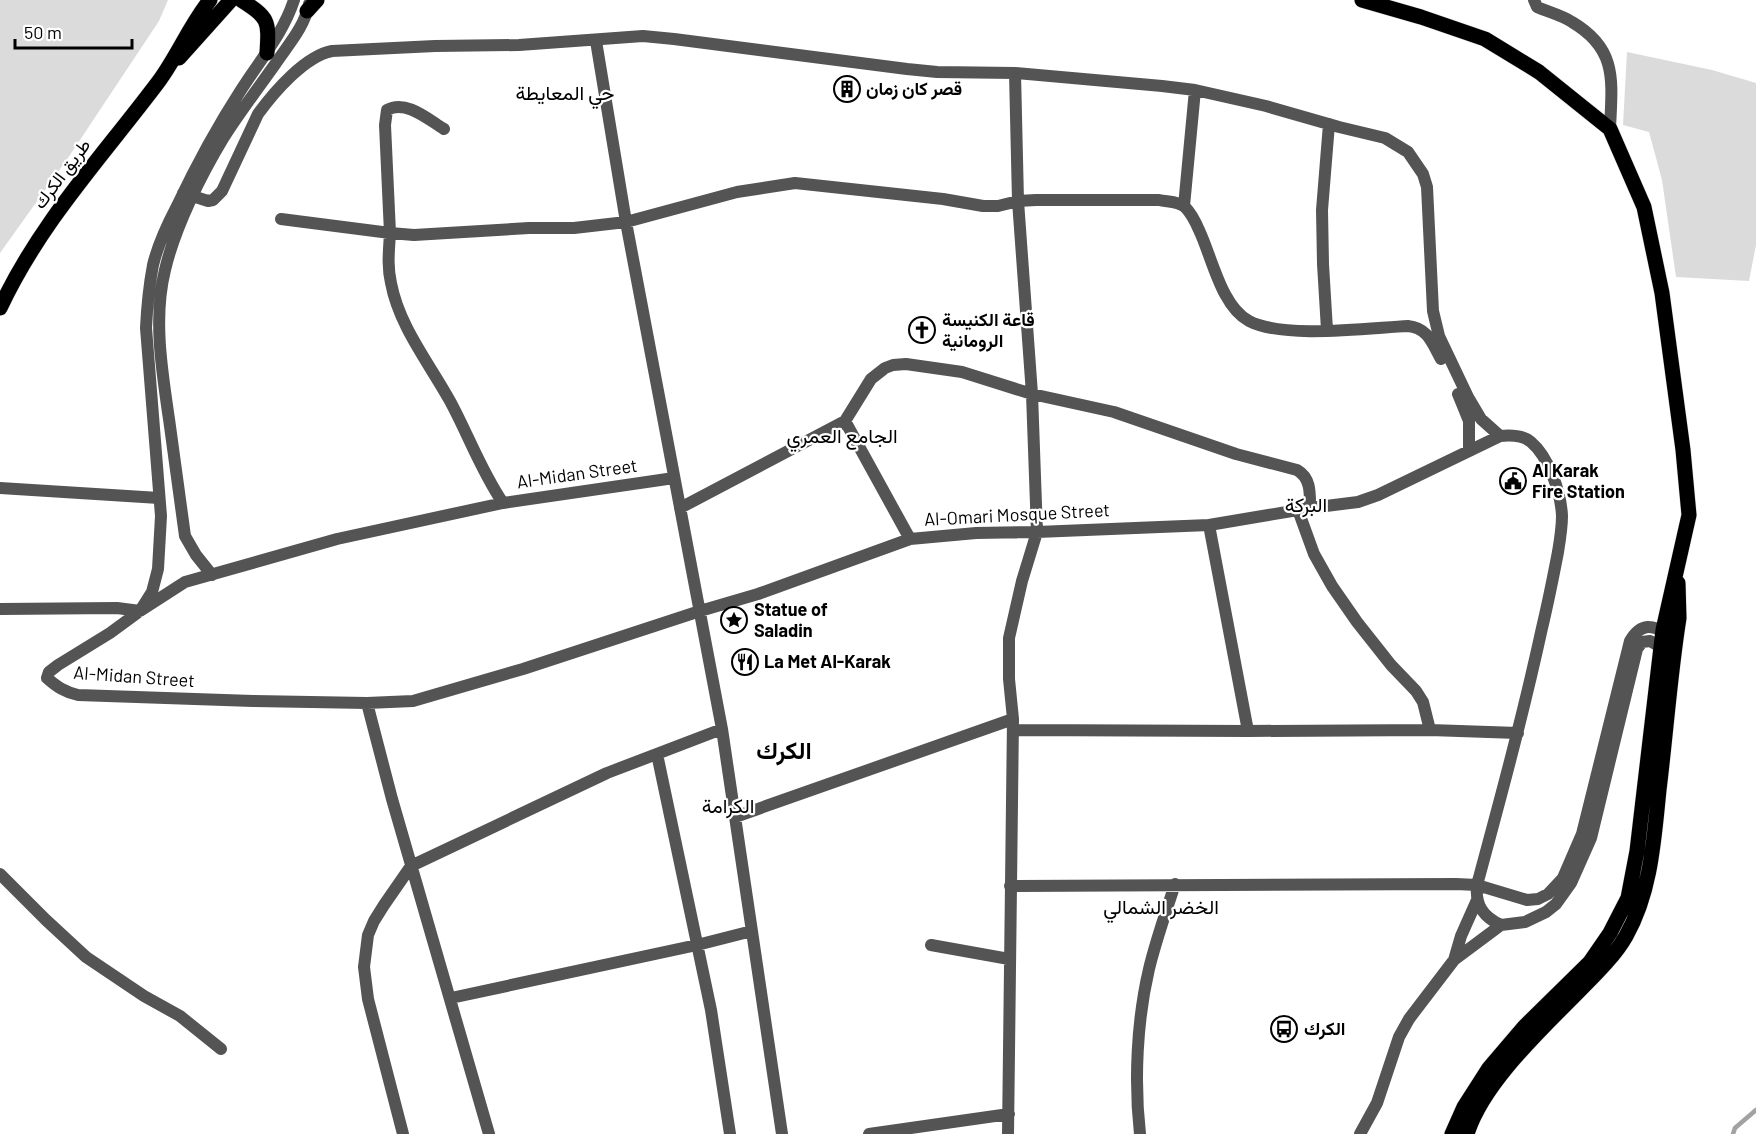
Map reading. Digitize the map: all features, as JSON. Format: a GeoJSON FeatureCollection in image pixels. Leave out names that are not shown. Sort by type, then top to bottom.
{"type":"FeatureCollection","features":[{"type":"Feature","properties":{"kind":"main road","name":"طريق الكرك"},"geometry":{"type":"LineString","coordinates":[[0,308],[12,283],[50,220],[166,71],[194,22],[210,0]]}},
{"type":"Feature","properties":{"kind":"main road","name":"طريق الكرك"},"geometry":{"type":"LineString","coordinates":[[166,71],[231,0]]}},
{"type":"Feature","properties":{"kind":"main road"},"geometry":{"type":"LineString","coordinates":[[241,0],[258,11],[266,21],[267,53]]}},
{"type":"Feature","properties":{"kind":"main road"},"geometry":{"type":"LineString","coordinates":[[1362,0],[1485,39],[1539,72],[1610,129],[1644,207],[1662,293],[1683,450],[1689,515],[1677,571],[1679,618],[1670,634],[1628,898],[1610,933],[1590,962],[1524,1027],[1489,1068],[1464,1107],[1452,1134]]}},
{"type":"Feature","properties":{"kind":"main road"},"geometry":{"type":"LineString","coordinates":[[1467,1134],[1494,1083],[1596,974],[1625,938],[1637,915],[1645,891],[1653,846],[1668,651]]}},
{"type":"Feature","properties":{"kind":"street"},"geometry":{"type":"LineString","coordinates":[[188,195],[211,139],[242,88],[267,53],[288,17],[294,0]]}},
{"type":"Feature","properties":{"kind":"street"},"geometry":{"type":"LineString","coordinates":[[1534,0],[1537,7],[1569,20],[1590,34],[1601,48],[1609,66],[1611,84],[1610,129]]}},
{"type":"Feature","properties":{"kind":"street"},"geometry":{"type":"LineString","coordinates":[[212,575],[185,536],[154,301],[154,264],[162,235],[292,39],[311,4]]}},
{"type":"Feature","properties":{"kind":"street"},"geometry":{"type":"LineString","coordinates":[[188,195],[208,201],[217,197],[222,191],[258,114],[285,83],[305,65],[325,52],[435,46],[519,45],[643,36],[937,72],[1015,73],[1195,90],[1266,106],[1385,138],[1397,144],[1408,152],[1423,174],[1427,187],[1433,311],[1435,326],[1446,351],[1478,415],[1488,426],[1500,436],[1520,436],[1530,441],[1538,449],[1554,480],[1562,515],[1553,581],[1518,733],[1477,885],[1477,900],[1461,936],[1454,960]]}},
{"type":"Feature","properties":{"kind":"street"},"geometry":{"type":"LineString","coordinates":[[596,41],[626,222],[722,729],[782,1134]]}},
{"type":"Feature","properties":{"kind":"street"},"geometry":{"type":"LineString","coordinates":[[1008,1134],[1013,724],[1009,679],[1009,638],[1022,581],[1037,532],[1032,394],[1018,201],[1015,73]]}},
{"type":"Feature","properties":{"kind":"street"},"geometry":{"type":"LineString","coordinates":[[1184,206],[1195,90]]}},
{"type":"Feature","properties":{"kind":"street"},"geometry":{"type":"LineString","coordinates":[[444,129],[409,108],[399,106],[387,110],[385,125],[390,233],[389,272],[399,312],[503,502]]}},
{"type":"Feature","properties":{"kind":"street"},"geometry":{"type":"LineString","coordinates":[[1327,330],[1322,210],[1329,124]]}},
{"type":"Feature","properties":{"kind":"street"},"geometry":{"type":"LineString","coordinates":[[281,219],[414,235],[529,228],[574,228],[626,222],[737,192],[795,183],[943,199],[982,206],[998,206],[1018,201],[1159,200],[1184,206],[1201,234],[1224,292],[1241,316],[1251,322],[1295,331],[1408,326],[1422,329],[1435,326]]}},
{"type":"Feature","properties":{"kind":"street"},"geometry":{"type":"LineString","coordinates":[[0,609],[117,608],[140,611],[152,592],[158,569],[160,516],[146,328],[154,301]]}},
{"type":"Feature","properties":{"kind":"street"},"geometry":{"type":"LineString","coordinates":[[1422,329],[1433,344],[1463,404],[1470,426],[1469,451]]}},
{"type":"Feature","properties":{"kind":"street"},"geometry":{"type":"LineString","coordinates":[[680,508],[845,422],[871,379],[878,372],[893,365],[906,364],[962,372],[1032,394],[1114,412],[1236,454],[1297,470],[1304,474],[1307,479],[1304,509],[1314,554],[1332,586],[1358,622],[1391,665],[1416,691],[1423,702],[1430,730]]}},
{"type":"Feature","properties":{"kind":"street"},"geometry":{"type":"LineString","coordinates":[[845,422],[910,538]]}},
{"type":"Feature","properties":{"kind":"street","name":"AI-Omari Mosque Street"},"geometry":{"type":"LineString","coordinates":[[700,611],[758,594],[910,538],[976,532],[1037,532],[1209,525],[1358,502],[1378,495],[1500,436]]}},
{"type":"Feature","properties":{"kind":"street","name":"AI-Midan Street"},"geometry":{"type":"LineString","coordinates":[[674,478],[503,502],[337,539],[185,582],[110,633],[58,664],[46,678],[68,693],[78,695],[253,701],[367,703],[413,701],[448,692],[700,611]]}},
{"type":"Feature","properties":{"kind":"street"},"geometry":{"type":"LineString","coordinates":[[1,486],[159,498]]}},
{"type":"Feature","properties":{"kind":"street"},"geometry":{"type":"LineString","coordinates":[[1209,525],[1248,731]]}},
{"type":"Feature","properties":{"kind":"street"},"geometry":{"type":"LineString","coordinates":[[1010,886],[1477,885],[1517,898],[1527,900],[1538,898],[1548,894],[1563,878],[1582,834],[1630,641],[1638,630],[1644,627],[1656,627],[1670,634]]}},
{"type":"Feature","properties":{"kind":"street"},"geometry":{"type":"LineString","coordinates":[[1477,900],[1484,914],[1491,921],[1501,925],[1525,922],[1556,904],[1564,894],[1578,870],[1591,838],[1637,649],[1646,641],[1654,642],[1668,651]]}},
{"type":"Feature","properties":{"kind":"street"},"geometry":{"type":"LineString","coordinates":[[367,703],[411,866],[489,1134]]}},
{"type":"Feature","properties":{"kind":"street"},"geometry":{"type":"LineString","coordinates":[[735,817],[1013,724],[1248,731],[1430,730],[1518,733]]}},
{"type":"Feature","properties":{"kind":"street"},"geometry":{"type":"LineString","coordinates":[[403,1134],[368,999],[364,967],[368,935],[374,921],[411,866],[607,773],[722,729]]}},
{"type":"Feature","properties":{"kind":"street"},"geometry":{"type":"LineString","coordinates":[[657,754],[711,1010],[730,1134]]}},
{"type":"Feature","properties":{"kind":"street"},"geometry":{"type":"LineString","coordinates":[[0,874],[86,957],[144,996],[180,1016],[221,1049]]}},
{"type":"Feature","properties":{"kind":"street"},"geometry":{"type":"LineString","coordinates":[[1140,1134],[1136,1085],[1142,1008],[1149,969],[1175,884]]}},
{"type":"Feature","properties":{"kind":"street"},"geometry":{"type":"LineString","coordinates":[[1535,917],[1538,898]]}},
{"type":"Feature","properties":{"kind":"street"},"geometry":{"type":"LineString","coordinates":[[1360,1134],[1377,1103],[1409,1018],[1454,960],[1501,925]]}},
{"type":"Feature","properties":{"kind":"street"},"geometry":{"type":"LineString","coordinates":[[451,998],[752,931]]}},
{"type":"Feature","properties":{"kind":"street"},"geometry":{"type":"LineString","coordinates":[[931,945],[1009,959]]}},
{"type":"Feature","properties":{"kind":"street"},"geometry":{"type":"LineString","coordinates":[[869,1134],[1009,1114]]}},
{"type":"Feature","properties":{"kind":"shaded area"},"geometry":{"type":"Polygon","coordinates":[[[0,0],[168,0],[159,21],[70,155],[0,253],[0,0]]]}},
{"type":"Feature","properties":{"kind":"shaded area"},"geometry":{"type":"Polygon","coordinates":[[[1627,52],[1712,70],[1756,83],[1756,245],[1749,281],[1676,277],[1662,180],[1649,132],[1623,125],[1627,52]]]}},
{"type":"Feature","properties":{"kind":"waterway"},"geometry":{"type":"LineString","coordinates":[[1733,1134],[1735,1128],[1756,1110]]}},
{"type":"Feature","properties":{"kind":"place","name":"قصر كان زمان"},"geometry":{"type":"Point","coordinates":[847,89]}},
{"type":"Feature","properties":{"kind":"place","name":"قاعة الكنيسة الرومانية"},"geometry":{"type":"Point","coordinates":[922,330]}},
{"type":"Feature","properties":{"kind":"place","name":"Al Karak Fire Station"},"geometry":{"type":"Point","coordinates":[1513,481]}},
{"type":"Feature","properties":{"kind":"place","name":"Statue of Saladin"},"geometry":{"type":"Point","coordinates":[734,620]}},
{"type":"Feature","properties":{"kind":"place","name":"La Met Al-Karak"},"geometry":{"type":"Point","coordinates":[745,662]}},
{"type":"Feature","properties":{"kind":"place","name":"الكرك"},"geometry":{"type":"Point","coordinates":[1284,1029]}},
{"type":"Feature","properties":{"kind":"district","name":"حي المعايطة"},"geometry":{"type":"Point","coordinates":[565,93]}},
{"type":"Feature","properties":{"kind":"district","name":"الجامع العمري"},"geometry":{"type":"Point","coordinates":[842,436]}},
{"type":"Feature","properties":{"kind":"district","name":"البركة"},"geometry":{"type":"Point","coordinates":[1306,505]}},
{"type":"Feature","properties":{"kind":"district","name":"الكرك"},"geometry":{"type":"Point","coordinates":[784,751]}},
{"type":"Feature","properties":{"kind":"district","name":"الكرامة"},"geometry":{"type":"Point","coordinates":[728,806]}},
{"type":"Feature","properties":{"kind":"district","name":"الخضر الشمالي"},"geometry":{"type":"Point","coordinates":[1161,907]}}]}
